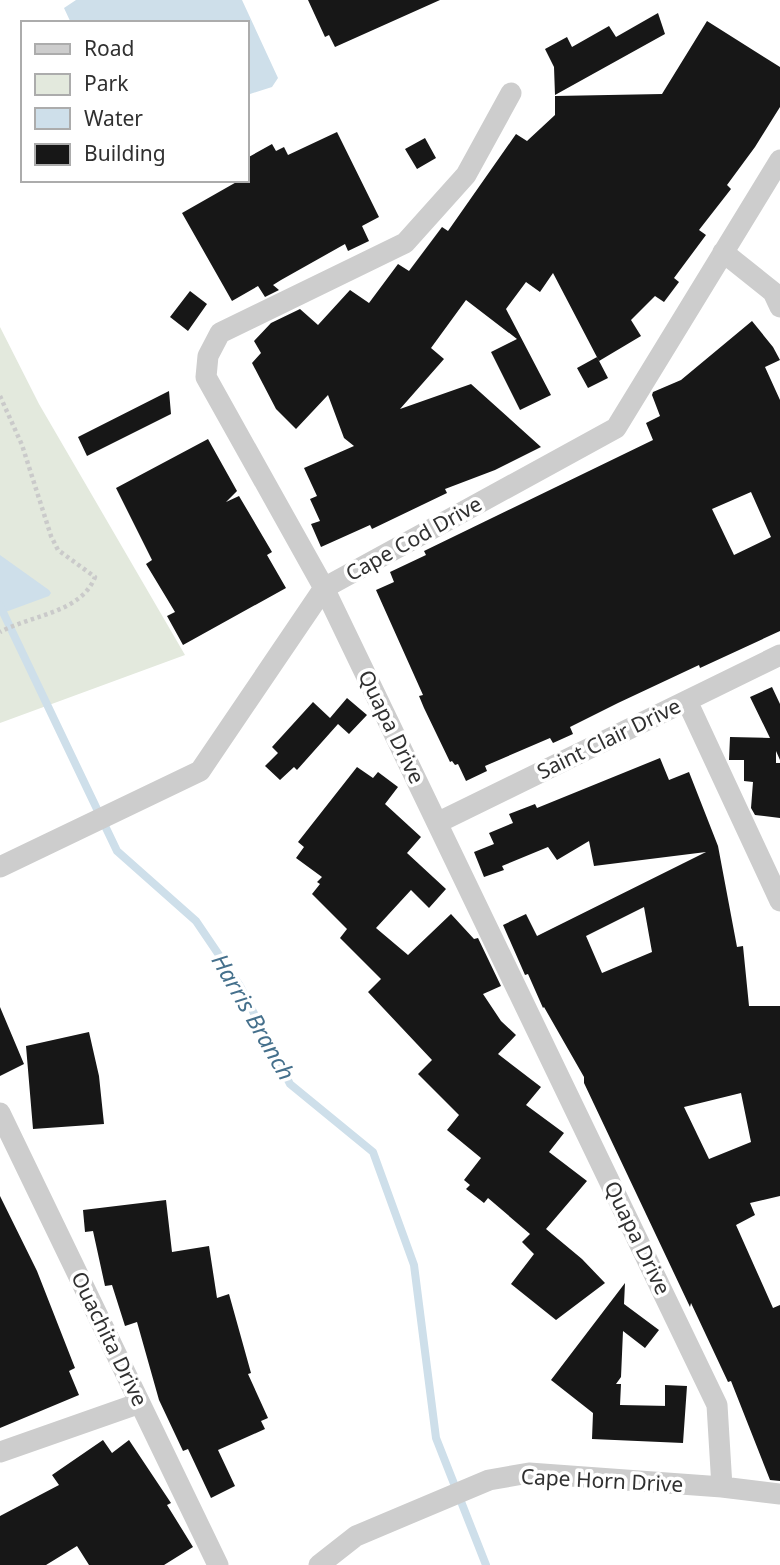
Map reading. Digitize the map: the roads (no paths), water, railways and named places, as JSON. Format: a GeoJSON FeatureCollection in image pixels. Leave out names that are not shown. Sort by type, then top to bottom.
{"type":"FeatureCollection","features":[{"type":"Feature","properties":{"kind":"street","name":"Quapa Drive"},"geometry":{"type":"LineString","coordinates":[[511,93],[466,175],[405,243],[220,333],[208,356],[206,377],[324,588],[717,1405],[722,1487]]}},
{"type":"Feature","properties":{"kind":"street","name":"Cape Cod Drive"},"geometry":{"type":"LineString","coordinates":[[0,867],[200,771],[324,588],[616,428],[780,160]]}},
{"type":"Feature","properties":{"kind":"street"},"geometry":{"type":"LineString","coordinates":[[723,253],[773,292],[780,307]]}},
{"type":"Feature","properties":{"kind":"street","name":"Saint Clair Drive"},"geometry":{"type":"LineString","coordinates":[[437,822],[780,655]]}},
{"type":"Feature","properties":{"kind":"street"},"geometry":{"type":"LineString","coordinates":[[687,701],[780,901]]}},
{"type":"Feature","properties":{"kind":"street","name":"Ouachita Drive"},"geometry":{"type":"LineString","coordinates":[[0,1113],[9,1156],[140,1403],[218,1565]]}},
{"type":"Feature","properties":{"kind":"street"},"geometry":{"type":"LineString","coordinates":[[0,1452],[140,1403]]}},
{"type":"Feature","properties":{"kind":"street","name":"Cape Horn Drive"},"geometry":{"type":"LineString","coordinates":[[319,1565],[356,1536],[489,1480],[528,1473],[722,1487],[780,1494]]}},
{"type":"Feature","properties":{"kind":"water"},"geometry":{"type":"Polygon","coordinates":[[[76,0],[242,0],[278,78],[272,87],[248,95],[248,21],[70,21],[64,8],[76,0]]]}},
{"type":"Feature","properties":{"kind":"water"},"geometry":{"type":"Polygon","coordinates":[[[0,555],[49,590],[49,596],[0,614],[0,555]]]}},
{"type":"Feature","properties":{"kind":"waterway","name":"Harris Branch"},"geometry":{"type":"LineString","coordinates":[[0,606],[117,851],[196,921],[240,986],[290,1084],[373,1152],[414,1265],[436,1438],[486,1565]]}}]}
